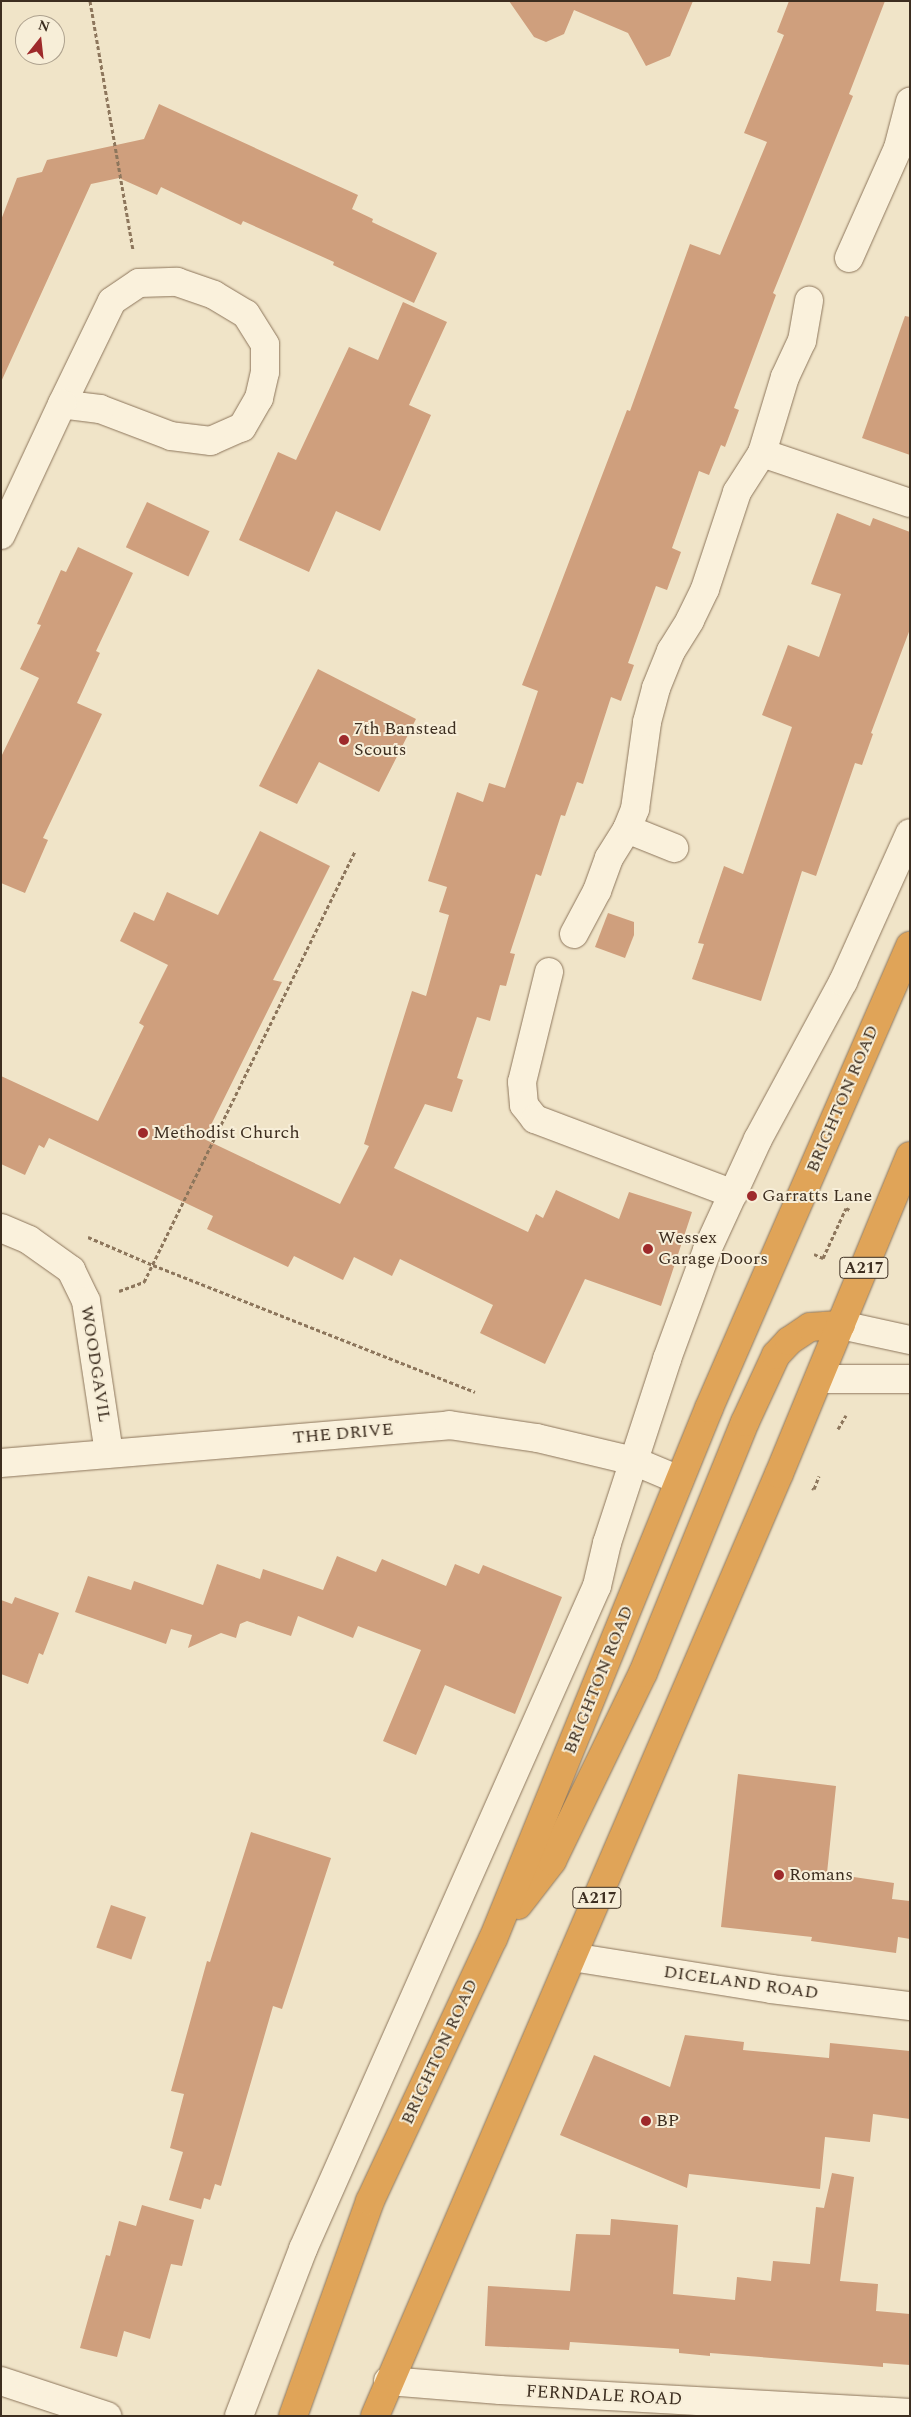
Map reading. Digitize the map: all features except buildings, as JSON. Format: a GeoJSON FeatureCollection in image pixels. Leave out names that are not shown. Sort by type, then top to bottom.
{"type":"FeatureCollection","features":[{"type":"Feature","properties":{"kind":"highway","name":"BRIGHTON ROAD"},"geometry":{"type":"LineString","coordinates":[[293,2416],[370,2201],[493,1938],[679,1480],[910,946]]}},
{"type":"Feature","properties":{"kind":"highway","name":"A217"},"geometry":{"type":"LineString","coordinates":[[375,2416],[388,2381],[572,1957],[842,1325],[910,1156]]}},
{"type":"Feature","properties":{"kind":"highway"},"geometry":{"type":"LineString","coordinates":[[493,1938],[552,1862],[643,1673],[746,1422],[776,1355],[789,1341],[810,1328],[842,1325]]}},
{"type":"Feature","properties":{"kind":"street"},"geometry":{"type":"LineString","coordinates":[[849,258],[904,150],[910,102]]}},
{"type":"Feature","properties":{"kind":"street"},"geometry":{"type":"LineString","coordinates":[[1,535],[62,404],[112,300],[139,283],[177,282],[214,295],[246,314],[265,345],[265,372],[259,398],[242,427],[211,441],[171,436],[100,409],[62,404]]}},
{"type":"Feature","properties":{"kind":"street"},"geometry":{"type":"LineString","coordinates":[[574,934],[597,892],[609,858],[627,830],[635,809],[647,722],[656,688],[671,651],[690,620],[705,589],[737,492],[762,453],[785,377],[802,341],[809,301]]}},
{"type":"Feature","properties":{"kind":"street"},"geometry":{"type":"LineString","coordinates":[[762,453],[910,503]]}},
{"type":"Feature","properties":{"kind":"street"},"geometry":{"type":"LineString","coordinates":[[627,830],[674,848]]}},
{"type":"Feature","properties":{"kind":"street"},"geometry":{"type":"LineString","coordinates":[[239,2416],[303,2249],[597,1586],[606,1543],[667,1359],[706,1250],[758,1139],[843,982],[910,833]]}},
{"type":"Feature","properties":{"kind":"street"},"geometry":{"type":"LineString","coordinates":[[550,972],[522,1082],[524,1105],[535,1119],[732,1194]]}},
{"type":"Feature","properties":{"kind":"street","name":"WOODGAVIL"},"geometry":{"type":"LineString","coordinates":[[1,1228],[29,1240],[71,1270],[86,1301],[109,1453]]}},
{"type":"Feature","properties":{"kind":"street"},"geometry":{"type":"LineString","coordinates":[[842,1325],[910,1340]]}},
{"type":"Feature","properties":{"kind":"street"},"geometry":{"type":"LineString","coordinates":[[819,1379],[910,1379]]}},
{"type":"Feature","properties":{"kind":"street","name":"THE DRIVE"},"geometry":{"type":"LineString","coordinates":[[1,1463],[449,1425],[537,1438],[634,1461],[679,1480]]}},
{"type":"Feature","properties":{"kind":"street","name":"DICELAND ROAD"},"geometry":{"type":"LineString","coordinates":[[572,1957],[771,1989],[910,2006]]}},
{"type":"Feature","properties":{"kind":"street"},"geometry":{"type":"LineString","coordinates":[[1,2381],[107,2416]]}},
{"type":"Feature","properties":{"kind":"street","name":"FERNDALE ROAD"},"geometry":{"type":"LineString","coordinates":[[388,2381],[500,2390],[910,2413]]}},
{"type":"Feature","properties":{"kind":"path"},"geometry":{"type":"LineString","coordinates":[[90,1],[139,283]]}},
{"type":"Feature","properties":{"kind":"path"},"geometry":{"type":"LineString","coordinates":[[86,1301],[144,1282],[355,851]]}},
{"type":"Feature","properties":{"kind":"path"},"geometry":{"type":"LineString","coordinates":[[84,1235],[153,1265],[482,1394]]}},
{"type":"Feature","properties":{"kind":"place","name":"7th Banstead Scouts"},"geometry":{"type":"Point","coordinates":[344,740]}},
{"type":"Feature","properties":{"kind":"place","name":"Methodist Church"},"geometry":{"type":"Point","coordinates":[143,1133]}},
{"type":"Feature","properties":{"kind":"place","name":"Garratts Lane"},"geometry":{"type":"Point","coordinates":[752,1196]}},
{"type":"Feature","properties":{"kind":"place","name":"Wessex Garage Doors"},"geometry":{"type":"Point","coordinates":[648,1249]}},
{"type":"Feature","properties":{"kind":"place","name":"Romans"},"geometry":{"type":"Point","coordinates":[779,1875]}},
{"type":"Feature","properties":{"kind":"place","name":"BP"},"geometry":{"type":"Point","coordinates":[646,2121]}}]}
